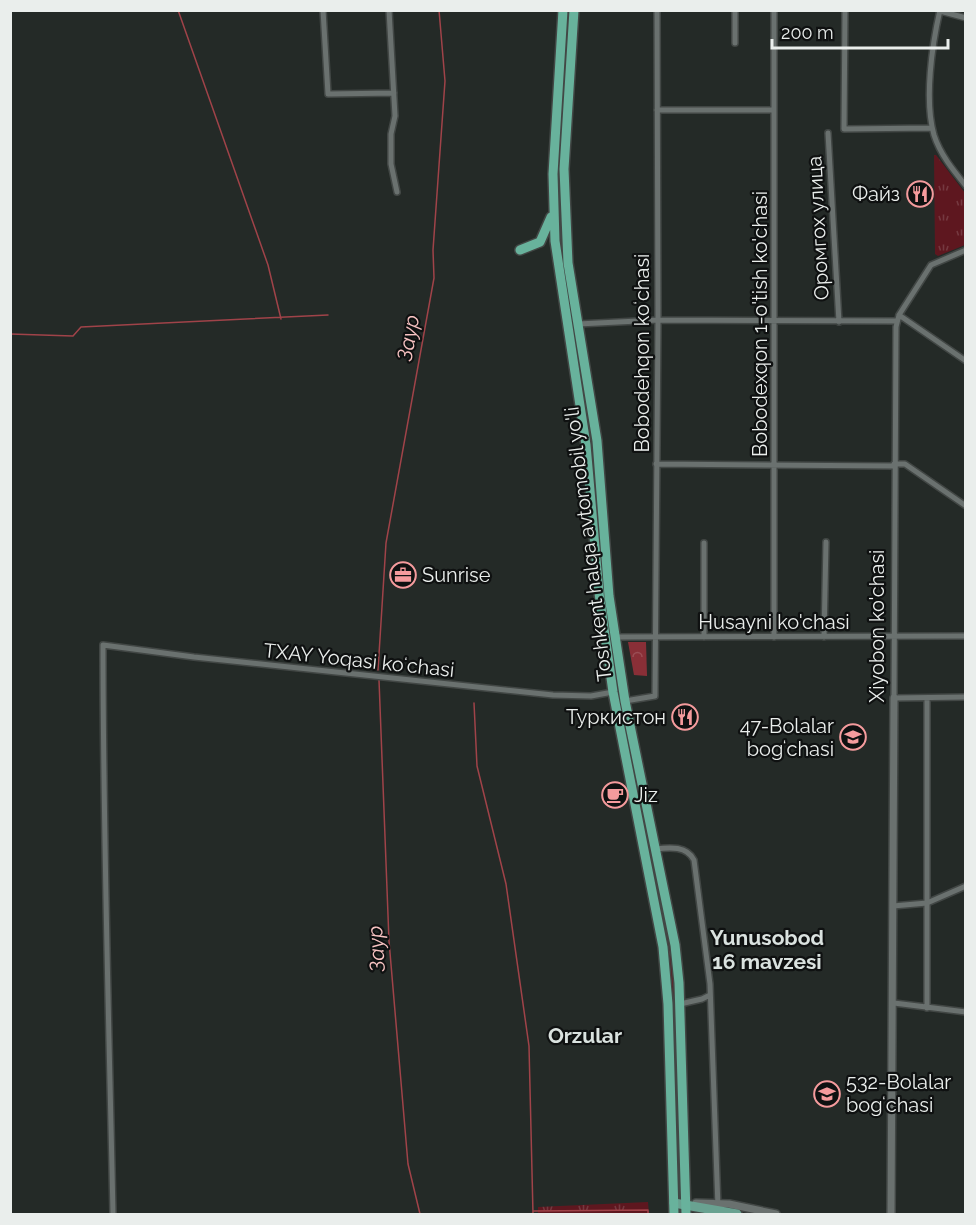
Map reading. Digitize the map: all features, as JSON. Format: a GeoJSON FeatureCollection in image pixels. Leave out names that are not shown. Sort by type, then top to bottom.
{"type":"FeatureCollection","features":[{"type":"Feature","properties":{"kind":"highway","name":"Toshkent halqa avtomobil yo'li"},"geometry":{"type":"LineString","coordinates":[[563,10],[553,206],[557,264],[586,445],[593,533],[612,692],[661,927],[667,985],[674,1215]]}},
{"type":"Feature","properties":{"kind":"highway","name":"Toshkent halqa avtomobil yo'li"},"geometry":{"type":"LineString","coordinates":[[574,10],[564,200],[568,263],[598,454],[615,637],[625,701],[675,945],[680,1004],[686,1215]]}},
{"type":"Feature","properties":{"kind":"highway"},"geometry":{"type":"LineString","coordinates":[[558,75],[569,75]]}},
{"type":"Feature","properties":{"kind":"highway"},"geometry":{"type":"LineString","coordinates":[[520,250],[532,247],[543,238],[553,206]]}},
{"type":"Feature","properties":{"kind":"highway"},"geometry":{"type":"LineString","coordinates":[[593,533],[604,532]]}},
{"type":"Feature","properties":{"kind":"highway"},"geometry":{"type":"LineString","coordinates":[[646,851],[656,849]]}},
{"type":"Feature","properties":{"kind":"main road"},"geometry":{"type":"LineString","coordinates":[[674,1203],[719,1208],[736,1215]]}},
{"type":"Feature","properties":{"kind":"street"},"geometry":{"type":"LineString","coordinates":[[323,10],[328,94],[394,93]]}},
{"type":"Feature","properties":{"kind":"street"},"geometry":{"type":"LineString","coordinates":[[388,10],[395,116],[391,134],[391,164],[397,192]]}},
{"type":"Feature","properties":{"kind":"street","name":"Bobodehqon koʻchasi"},"geometry":{"type":"LineString","coordinates":[[625,701],[655,696],[658,320],[657,10]]}},
{"type":"Feature","properties":{"kind":"street"},"geometry":{"type":"LineString","coordinates":[[735,10],[735,43]]}},
{"type":"Feature","properties":{"kind":"street","name":"Bobodexqon 1-o'tish ko'chasi"},"geometry":{"type":"LineString","coordinates":[[774,10],[774,637]]}},
{"type":"Feature","properties":{"kind":"street"},"geometry":{"type":"LineString","coordinates":[[845,10],[844,129],[933,128]]}},
{"type":"Feature","properties":{"kind":"street"},"geometry":{"type":"LineString","coordinates":[[966,18],[940,11],[932,68],[933,128],[942,154],[966,186]]}},
{"type":"Feature","properties":{"kind":"street"},"geometry":{"type":"LineString","coordinates":[[657,110],[774,110]]}},
{"type":"Feature","properties":{"kind":"street","name":"Оромгох улица"},"geometry":{"type":"LineString","coordinates":[[828,132],[839,322]]}},
{"type":"Feature","properties":{"kind":"street"},"geometry":{"type":"LineString","coordinates":[[898,318],[931,265],[966,250]]}},
{"type":"Feature","properties":{"kind":"street"},"geometry":{"type":"LineString","coordinates":[[578,324],[658,320],[839,322],[898,318],[966,361]]}},
{"type":"Feature","properties":{"kind":"street","name":"Xiyobon ko'chasi"},"geometry":{"type":"LineString","coordinates":[[891,1215],[894,1003],[894,465],[898,318]]}},
{"type":"Feature","properties":{"kind":"street"},"geometry":{"type":"LineString","coordinates":[[656,464],[904,464],[966,506]]}},
{"type":"Feature","properties":{"kind":"street"},"geometry":{"type":"LineString","coordinates":[[824,636],[826,542]]}},
{"type":"Feature","properties":{"kind":"street"},"geometry":{"type":"LineString","coordinates":[[704,543],[704,637]]}},
{"type":"Feature","properties":{"kind":"street","name":"Husayni ko'chasi"},"geometry":{"type":"LineString","coordinates":[[615,637],[966,636]]}},
{"type":"Feature","properties":{"kind":"street","name":"TXAY Yoqasi koʻchasi"},"geometry":{"type":"LineString","coordinates":[[113,1215],[109,936],[103,806],[103,645],[217,660],[554,695],[591,696],[612,692]]}},
{"type":"Feature","properties":{"kind":"street"},"geometry":{"type":"LineString","coordinates":[[894,698],[966,697]]}},
{"type":"Feature","properties":{"kind":"street"},"geometry":{"type":"LineString","coordinates":[[927,698],[927,1008]]}},
{"type":"Feature","properties":{"kind":"street"},"geometry":{"type":"LineString","coordinates":[[656,849],[675,848],[689,853],[693,858],[710,994],[719,1208],[776,1215]]}},
{"type":"Feature","properties":{"kind":"street"},"geometry":{"type":"LineString","coordinates":[[893,906],[927,903],[966,886]]}},
{"type":"Feature","properties":{"kind":"street"},"geometry":{"type":"LineString","coordinates":[[680,1004],[702,999],[710,994]]}},
{"type":"Feature","properties":{"kind":"street"},"geometry":{"type":"LineString","coordinates":[[894,1003],[966,1012]]}},
{"type":"Feature","properties":{"kind":"green space"},"geometry":{"type":"Polygon","coordinates":[[[562,84],[566,84],[561,194],[593,428],[601,524],[597,525],[588,428],[559,249],[556,194],[562,84]]]}},
{"type":"Feature","properties":{"kind":"green space"},"geometry":{"type":"Polygon","coordinates":[[[934,155],[965,193],[965,245],[938,256],[935,254],[934,155]]]}},
{"type":"Feature","properties":{"kind":"green space"},"geometry":{"type":"Polygon","coordinates":[[[598,537],[601,537],[649,839],[618,689],[598,537]]]}},
{"type":"Feature","properties":{"kind":"green space"},"geometry":{"type":"Polygon","coordinates":[[[628,642],[646,642],[647,676],[634,675],[628,642]]]}},
{"type":"Feature","properties":{"kind":"green space"},"geometry":{"type":"Polygon","coordinates":[[[655,854],[669,926],[676,999],[682,1194],[677,1194],[669,963],[650,855],[655,854]]]}},
{"type":"Feature","properties":{"kind":"green space"},"geometry":{"type":"Polygon","coordinates":[[[648,1202],[649,1214],[538,1214],[538,1207],[648,1202]]]}},
{"type":"Feature","properties":{"kind":"waterway"},"geometry":{"type":"LineString","coordinates":[[178,10],[268,265],[281,319]]}},
{"type":"Feature","properties":{"kind":"waterway","name":"Заур"},"geometry":{"type":"LineString","coordinates":[[378,670],[386,543],[434,278],[433,250],[445,81],[439,10]]}},
{"type":"Feature","properties":{"kind":"waterway"},"geometry":{"type":"LineString","coordinates":[[10,334],[73,336],[81,327],[328,315]]}},
{"type":"Feature","properties":{"kind":"waterway","name":"Заур"},"geometry":{"type":"LineString","coordinates":[[379,680],[389,941],[408,1164],[420,1214]]}},
{"type":"Feature","properties":{"kind":"waterway"},"geometry":{"type":"LineString","coordinates":[[474,703],[477,766],[506,884],[529,1046],[533,1214]]}},
{"type":"Feature","properties":{"kind":"waterway"},"geometry":{"type":"LineString","coordinates":[[534,1211],[648,1210],[648,1214]]}},
{"type":"Feature","properties":{"kind":"place","name":"Файз"},"geometry":{"type":"Point","coordinates":[920,194]}},
{"type":"Feature","properties":{"kind":"place","name":"Sunrise"},"geometry":{"type":"Point","coordinates":[403,575]}},
{"type":"Feature","properties":{"kind":"place","name":"Туркистон"},"geometry":{"type":"Point","coordinates":[685,717]}},
{"type":"Feature","properties":{"kind":"place","name":"47-Bolalar bogʻchasi"},"geometry":{"type":"Point","coordinates":[853,737]}},
{"type":"Feature","properties":{"kind":"place","name":"Jiz"},"geometry":{"type":"Point","coordinates":[615,795]}},
{"type":"Feature","properties":{"kind":"place","name":"532-Bolalar bogʻchasi"},"geometry":{"type":"Point","coordinates":[827,1094]}},
{"type":"Feature","properties":{"kind":"district","name":"Yunusobod 16 mavzesi"},"geometry":{"type":"Point","coordinates":[767,949]}},
{"type":"Feature","properties":{"kind":"district","name":"Orzular"},"geometry":{"type":"Point","coordinates":[585,1035]}}]}
